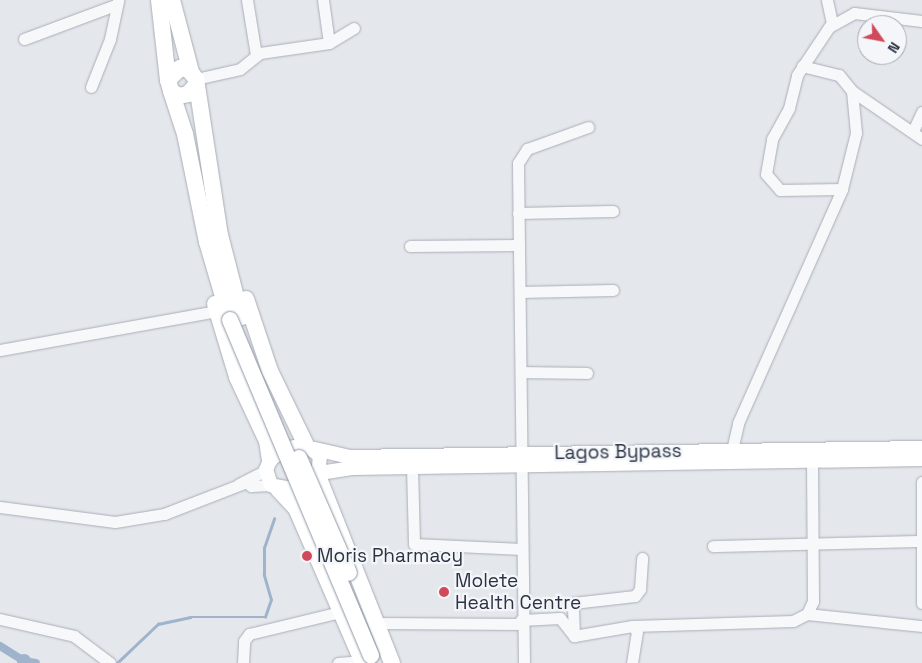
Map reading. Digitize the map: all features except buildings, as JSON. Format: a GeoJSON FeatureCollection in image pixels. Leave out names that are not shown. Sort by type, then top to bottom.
{"type":"FeatureCollection","features":[{"type":"Feature","properties":{"kind":"highway"},"geometry":{"type":"LineString","coordinates":[[159,0],[170,85],[236,318],[373,660]]}},
{"type":"Feature","properties":{"kind":"highway"},"geometry":{"type":"LineString","coordinates":[[172,0],[194,79],[213,239],[216,311],[268,465]]}},
{"type":"Feature","properties":{"kind":"highway"},"geometry":{"type":"LineString","coordinates":[[170,85],[180,68],[194,79]]}},
{"type":"Feature","properties":{"kind":"highway"},"geometry":{"type":"LineString","coordinates":[[170,85],[184,96],[194,79]]}},
{"type":"Feature","properties":{"kind":"highway"},"geometry":{"type":"LineString","coordinates":[[213,239],[237,269],[270,371],[310,447]]}},
{"type":"Feature","properties":{"kind":"highway"},"geometry":{"type":"LineString","coordinates":[[319,475],[376,623],[373,660]]}},
{"type":"Feature","properties":{"kind":"highway"},"geometry":{"type":"LineString","coordinates":[[274,487],[296,508],[321,565],[373,660]]}},
{"type":"Feature","properties":{"kind":"main road","name":"Lagos Bypass"},"geometry":{"type":"LineString","coordinates":[[310,447],[349,457],[922,459]]}},
{"type":"Feature","properties":{"kind":"main road"},"geometry":{"type":"LineString","coordinates":[[310,447],[320,456],[319,475],[298,490],[274,487],[268,465],[284,449],[310,447]]}},
{"type":"Feature","properties":{"kind":"main road","name":"Lagos Bypass"},"geometry":{"type":"LineString","coordinates":[[319,475],[340,468],[412,467],[521,459],[732,450],[922,448]]}},
{"type":"Feature","properties":{"kind":"street"},"geometry":{"type":"LineString","coordinates":[[247,0],[256,55]]}},
{"type":"Feature","properties":{"kind":"street"},"geometry":{"type":"LineString","coordinates":[[323,0],[329,43]]}},
{"type":"Feature","properties":{"kind":"street"},"geometry":{"type":"LineString","coordinates":[[827,0],[832,24]]}},
{"type":"Feature","properties":{"kind":"street"},"geometry":{"type":"LineString","coordinates":[[24,39],[116,2]]}},
{"type":"Feature","properties":{"kind":"street"},"geometry":{"type":"LineString","coordinates":[[91,87],[110,39],[116,2]]}},
{"type":"Feature","properties":{"kind":"street"},"geometry":{"type":"LineString","coordinates":[[842,189],[780,190],[771,185],[766,174],[772,139],[788,108],[802,66],[832,24],[854,13],[922,21]]}},
{"type":"Feature","properties":{"kind":"street"},"geometry":{"type":"LineString","coordinates":[[194,79],[240,69],[256,55],[329,43],[354,28]]}},
{"type":"Feature","properties":{"kind":"street"},"geometry":{"type":"LineString","coordinates":[[802,66],[839,74],[852,92],[918,135],[922,112]]}},
{"type":"Feature","properties":{"kind":"street"},"geometry":{"type":"LineString","coordinates":[[732,450],[738,423],[842,189],[856,133],[852,92]]}},
{"type":"Feature","properties":{"kind":"street"},"geometry":{"type":"LineString","coordinates":[[524,663],[522,622],[522,372],[518,213],[519,155],[588,127]]}},
{"type":"Feature","properties":{"kind":"street"},"geometry":{"type":"LineString","coordinates":[[518,213],[613,211]]}},
{"type":"Feature","properties":{"kind":"street"},"geometry":{"type":"LineString","coordinates":[[410,246],[519,245]]}},
{"type":"Feature","properties":{"kind":"street"},"geometry":{"type":"LineString","coordinates":[[520,292],[613,290]]}},
{"type":"Feature","properties":{"kind":"street"},"geometry":{"type":"LineString","coordinates":[[0,350],[216,311]]}},
{"type":"Feature","properties":{"kind":"street"},"geometry":{"type":"LineString","coordinates":[[522,372],[587,373]]}},
{"type":"Feature","properties":{"kind":"street"},"geometry":{"type":"LineString","coordinates":[[807,614],[812,601],[812,460]]}},
{"type":"Feature","properties":{"kind":"street"},"geometry":{"type":"LineString","coordinates":[[229,490],[268,465]]}},
{"type":"Feature","properties":{"kind":"street"},"geometry":{"type":"LineString","coordinates":[[412,467],[414,544],[522,549]]}},
{"type":"Feature","properties":{"kind":"street"},"geometry":{"type":"LineString","coordinates":[[246,482],[254,490],[270,492],[288,507],[321,565],[336,613],[373,660]]}},
{"type":"Feature","properties":{"kind":"street"},"geometry":{"type":"LineString","coordinates":[[0,507],[114,522],[164,514],[246,482],[274,487]]}},
{"type":"Feature","properties":{"kind":"street"},"geometry":{"type":"LineString","coordinates":[[922,482],[922,603]]}},
{"type":"Feature","properties":{"kind":"street"},"geometry":{"type":"LineString","coordinates":[[713,546],[921,541]]}},
{"type":"Feature","properties":{"kind":"street"},"geometry":{"type":"LineString","coordinates":[[574,636],[573,603],[635,596],[640,589],[642,558]]}},
{"type":"Feature","properties":{"kind":"street"},"geometry":{"type":"LineString","coordinates":[[243,663],[244,641],[250,634],[336,613]]}},
{"type":"Feature","properties":{"kind":"street"},"geometry":{"type":"LineString","coordinates":[[574,636],[632,626],[793,621],[807,614],[922,626]]}},
{"type":"Feature","properties":{"kind":"street"},"geometry":{"type":"LineString","coordinates":[[376,623],[522,622],[560,618],[574,636]]}},
{"type":"Feature","properties":{"kind":"street"},"geometry":{"type":"LineString","coordinates":[[0,619],[74,636],[110,663]]}},
{"type":"Feature","properties":{"kind":"street"},"geometry":{"type":"LineString","coordinates":[[632,626],[636,631],[632,663]]}},
{"type":"Feature","properties":{"kind":"street"},"geometry":{"type":"LineString","coordinates":[[338,663],[373,660]]}},
{"type":"Feature","properties":{"kind":"waterway"},"geometry":{"type":"LineString","coordinates":[[117,663],[158,624],[190,617],[265,617],[271,600],[264,575],[264,548],[274,519]]}},
{"type":"Feature","properties":{"kind":"waterway"},"geometry":{"type":"LineString","coordinates":[[0,646],[24,661],[36,663]]}},
{"type":"Feature","properties":{"kind":"place","name":"Moris Pharmacy"},"geometry":{"type":"Point","coordinates":[307,556]}},
{"type":"Feature","properties":{"kind":"place","name":"Molete Health Centre"},"geometry":{"type":"Point","coordinates":[444,592]}}]}
